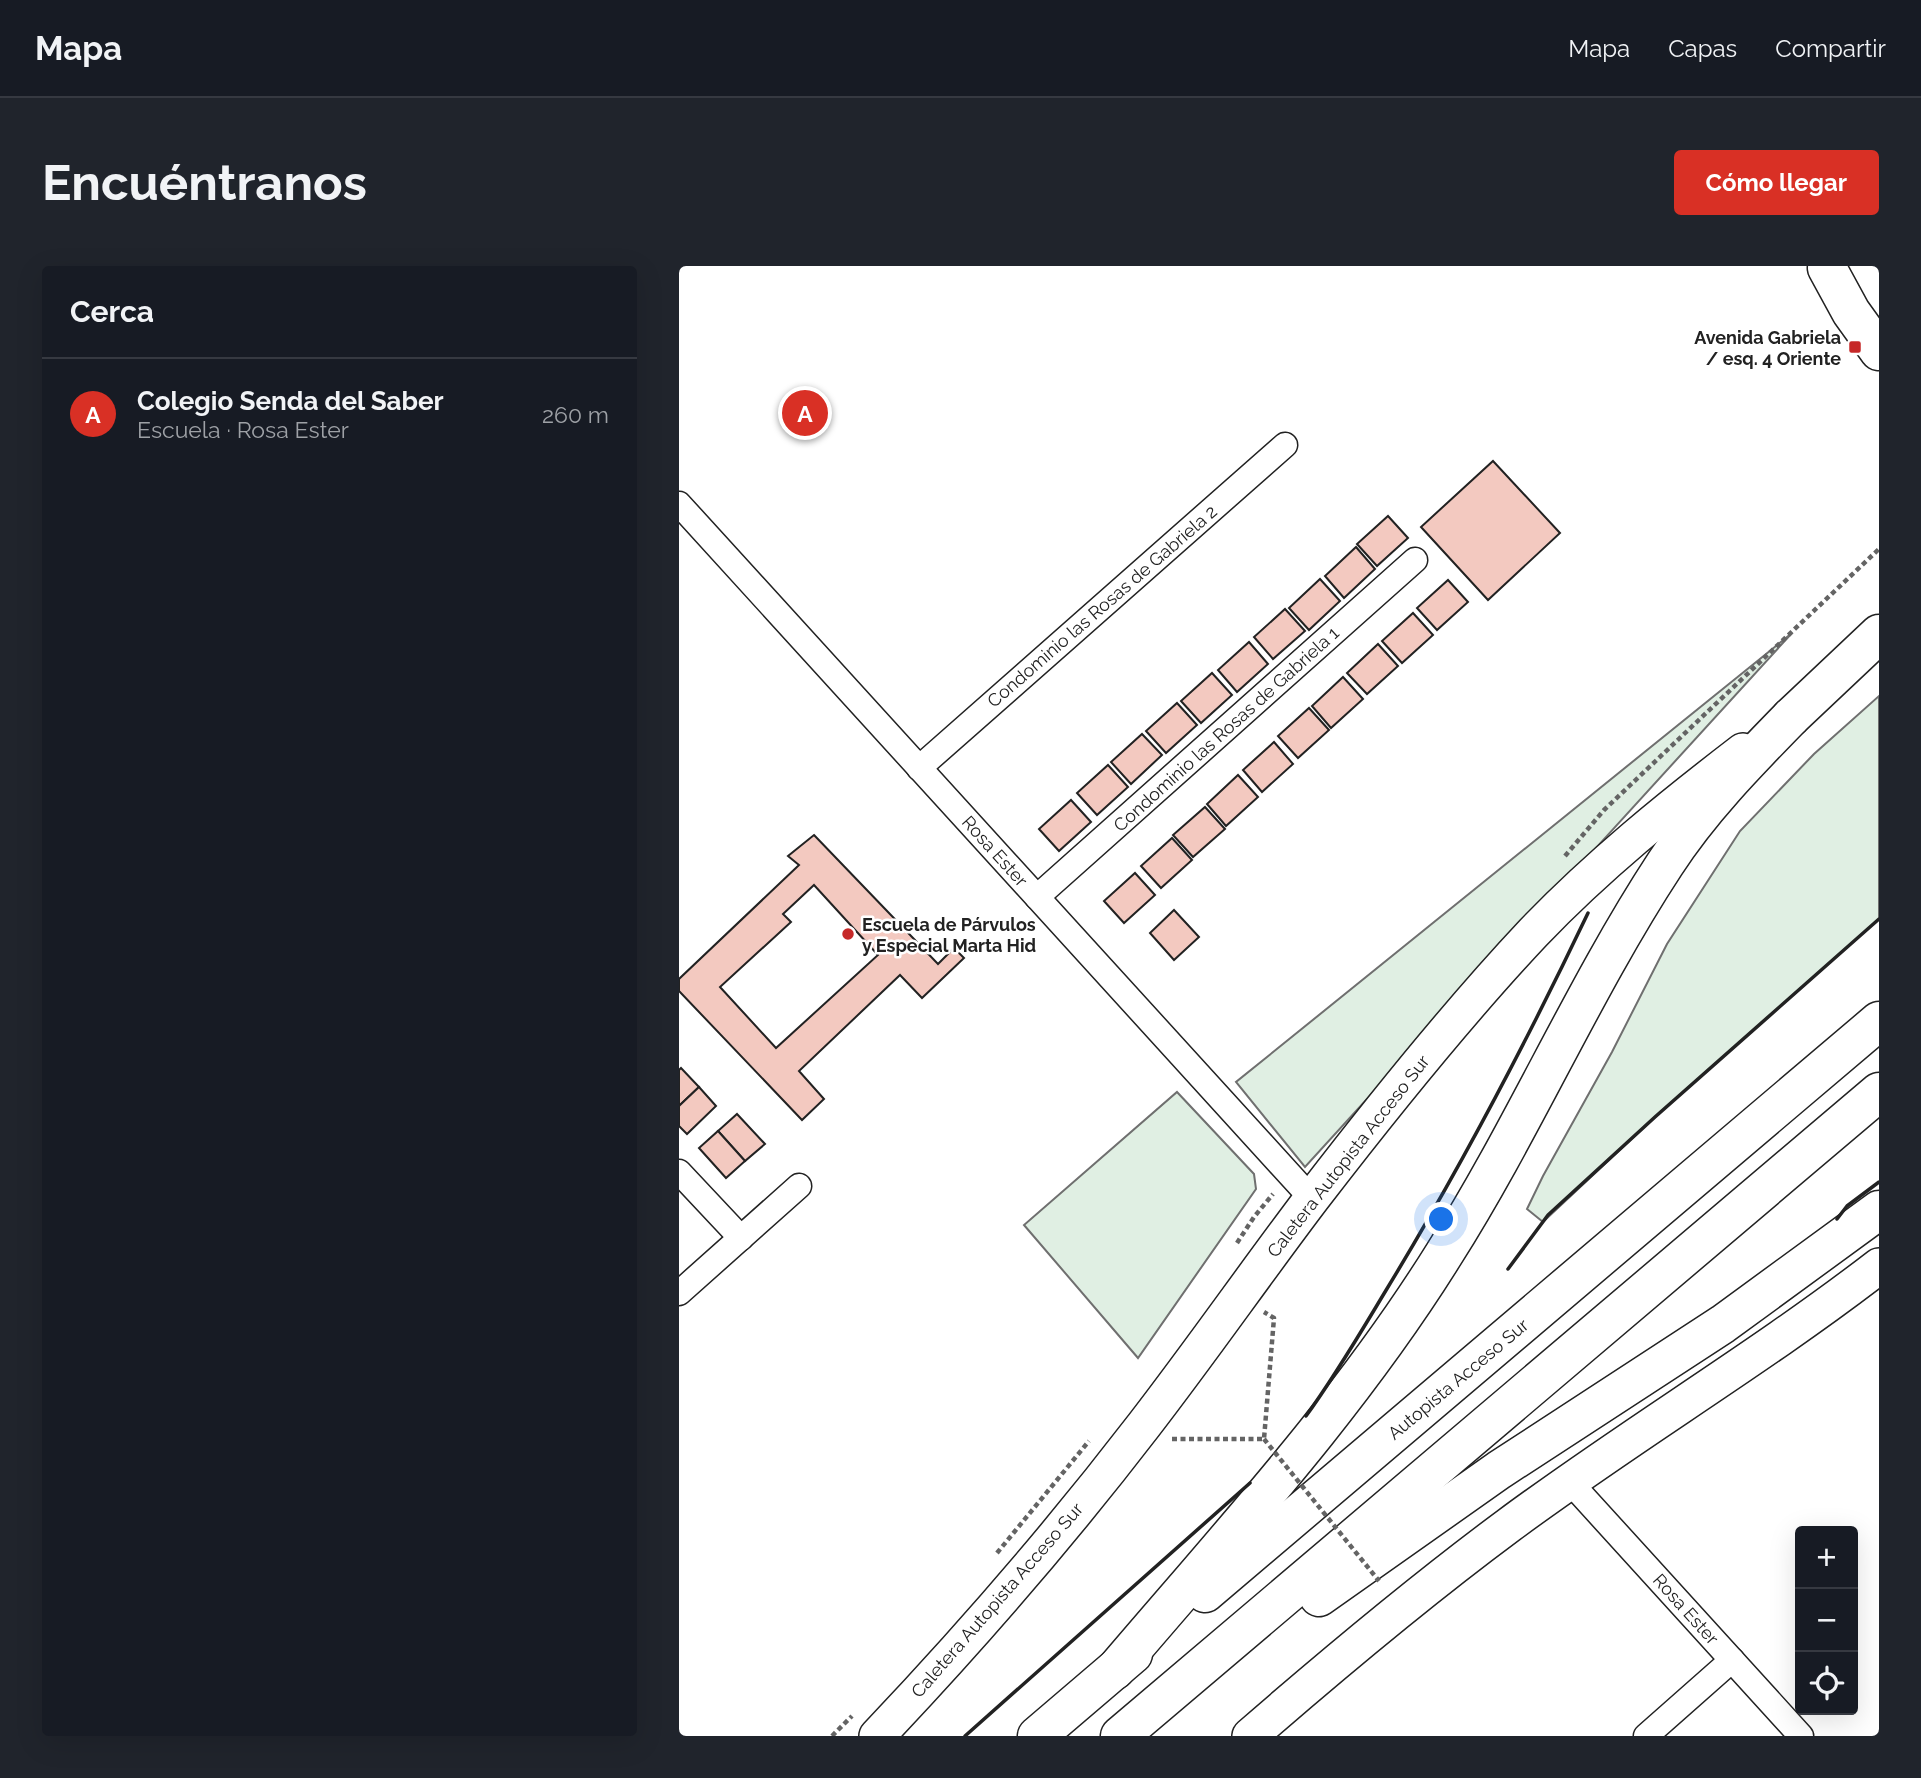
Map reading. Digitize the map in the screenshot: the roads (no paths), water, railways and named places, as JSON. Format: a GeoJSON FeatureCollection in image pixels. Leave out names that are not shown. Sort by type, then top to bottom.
{"type":"FeatureCollection","features":[{"type":"Feature","properties":{"kind":"main road"},"geometry":{"type":"LineString","coordinates":[[1826,267],[1879,307]]}},
{"type":"Feature","properties":{"kind":"main road"},"geometry":{"type":"LineString","coordinates":[[1826,267],[1851,312],[1879,351]]}},
{"type":"Feature","properties":{"kind":"main road","name":"Caletera Autopista Acceso Sur"},"geometry":{"type":"LineString","coordinates":[[877,1736],[1012,1586],[1084,1500],[1160,1405],[1312,1199],[1437,1041],[1536,930],[1642,831],[1698,785],[1791,717],[1879,634]]}},
{"type":"Feature","properties":{"kind":"main road"},"geometry":{"type":"LineString","coordinates":[[1115,1670],[1328,1419],[1380,1350],[1484,1189],[1604,967],[1665,863],[1718,794],[1791,717]]}},
{"type":"Feature","properties":{"kind":"main road","name":"Autopista Acceso Sur"},"geometry":{"type":"LineString","coordinates":[[1037,1736],[1879,1021]]}},
{"type":"Feature","properties":{"kind":"main road"},"geometry":{"type":"LineString","coordinates":[[1133,1725],[1879,1092]]}},
{"type":"Feature","properties":{"kind":"main road"},"geometry":{"type":"LineString","coordinates":[[1133,1725],[1499,1470],[1723,1324],[1879,1210]]}},
{"type":"Feature","properties":{"kind":"main road"},"geometry":{"type":"LineString","coordinates":[[1250,1736],[1406,1606],[1509,1525],[1796,1328],[1879,1266]]}},
{"type":"Feature","properties":{"kind":"street","name":"Condominio las Rosas de Gabriela 2"},"geometry":{"type":"LineString","coordinates":[[919,768],[1285,445]]}},
{"type":"Feature","properties":{"kind":"street","name":"Rosa Ester"},"geometry":{"type":"LineString","coordinates":[[679,505],[1312,1199]]}},
{"type":"Feature","properties":{"kind":"street","name":"Condominio las Rosas de Gabriela 1"},"geometry":{"type":"LineString","coordinates":[[1037,897],[1415,560]]}},
{"type":"Feature","properties":{"kind":"street"},"geometry":{"type":"LineString","coordinates":[[679,1172],[741,1238]]}},
{"type":"Feature","properties":{"kind":"street"},"geometry":{"type":"LineString","coordinates":[[679,1293],[799,1186]]}},
{"type":"Feature","properties":{"kind":"street","name":"Rosa Ester"},"geometry":{"type":"LineString","coordinates":[[1570,1482],[1801,1736]]}},
{"type":"Feature","properties":{"kind":"street"},"geometry":{"type":"LineString","coordinates":[[1646,1736],[1732,1660]]}},
{"type":"Feature","properties":{"kind":"place","name":"Avenida Gabriela / esq. 4 Oriente"},"geometry":{"type":"Point","coordinates":[1855,347]}},
{"type":"Feature","properties":{"kind":"place","name":"Colegio Senda del Saber"},"geometry":{"type":"Point","coordinates":[805,413]}},
{"type":"Feature","properties":{"kind":"place","name":"Escuela de Párvulos y Especial Marta Hid"},"geometry":{"type":"Point","coordinates":[848,934]}}]}
